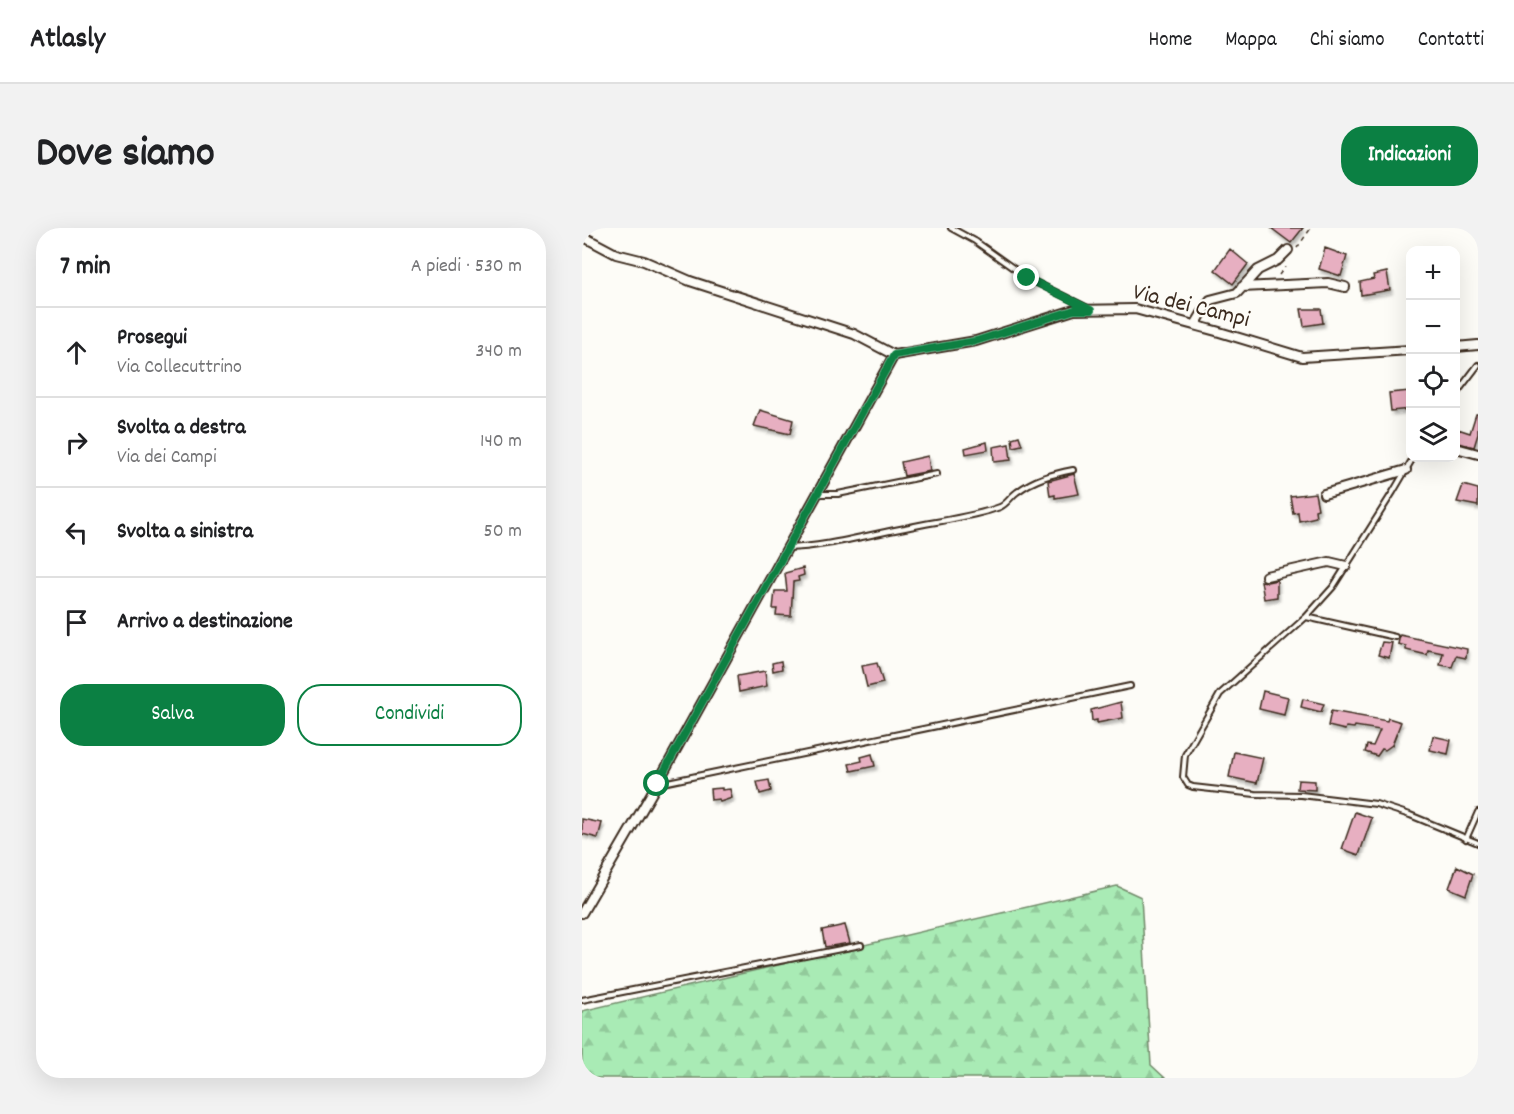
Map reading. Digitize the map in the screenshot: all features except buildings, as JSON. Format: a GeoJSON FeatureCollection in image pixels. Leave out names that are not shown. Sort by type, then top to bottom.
{"type":"FeatureCollection","features":[{"type":"Feature","properties":{"kind":"street"},"geometry":{"type":"LineString","coordinates":[[582,236],[616,254],[644,261],[690,281],[854,334],[894,355],[657,784],[582,913]]}},
{"type":"Feature","properties":{"kind":"street"},"geometry":{"type":"LineString","coordinates":[[1195,325],[1210,300],[1237,293],[1258,270],[1278,260],[1288,250]]}},
{"type":"Feature","properties":{"kind":"street"},"geometry":{"type":"LineString","coordinates":[[1242,287],[1328,284],[1345,287]]}},
{"type":"Feature","properties":{"kind":"street","name":"Via dei Campi"},"geometry":{"type":"LineString","coordinates":[[894,355],[976,341],[1074,310],[1136,309],[1302,357],[1406,350]]}},
{"type":"Feature","properties":{"kind":"street"},"geometry":{"type":"LineString","coordinates":[[1460,346],[1478,345]]}},
{"type":"Feature","properties":{"kind":"street"},"geometry":{"type":"LineString","coordinates":[[1460,449],[1478,454]]}},
{"type":"Feature","properties":{"kind":"street"},"geometry":{"type":"LineString","coordinates":[[1324,494],[1406,470]]}},
{"type":"Feature","properties":{"kind":"street"},"geometry":{"type":"LineString","coordinates":[[1266,576],[1329,562],[1346,566]]}},
{"type":"Feature","properties":{"kind":"lane"},"geometry":{"type":"LineString","coordinates":[[951,228],[1027,278],[1091,310]]}},
{"type":"Feature","properties":{"kind":"lane"},"geometry":{"type":"LineString","coordinates":[[1460,388],[1478,365]]}},
{"type":"Feature","properties":{"kind":"lane"},"geometry":{"type":"LineString","coordinates":[[1411,462],[1333,587],[1306,617],[1220,694],[1185,754],[1183,777],[1188,785],[1193,787],[1255,794],[1301,795],[1376,804],[1410,814],[1478,843]]}},
{"type":"Feature","properties":{"kind":"lane"},"geometry":{"type":"LineString","coordinates":[[786,548],[845,539],[982,512],[1003,506],[1030,483],[1046,476],[1073,470]]}},
{"type":"Feature","properties":{"kind":"lane"},"geometry":{"type":"LineString","coordinates":[[817,494],[838,494],[937,474]]}},
{"type":"Feature","properties":{"kind":"lane"},"geometry":{"type":"LineString","coordinates":[[1306,617],[1395,637]]}},
{"type":"Feature","properties":{"kind":"lane"},"geometry":{"type":"LineString","coordinates":[[657,784],[1130,686]]}},
{"type":"Feature","properties":{"kind":"lane"},"geometry":{"type":"LineString","coordinates":[[1466,839],[1478,812]]}},
{"type":"Feature","properties":{"kind":"lane"},"geometry":{"type":"LineString","coordinates":[[582,1000],[861,945]]}},
{"type":"Feature","properties":{"kind":"green space"},"geometry":{"type":"Polygon","coordinates":[[[1117,886],[1141,897],[1151,1065],[1165,1078],[582,1078],[582,1011],[1117,886]]]}},
{"type":"Feature","properties":{"kind":"route"},"geometry":{"type":"LineString","coordinates":[[657,784],[894,355],[976,341],[1074,310],[1091,310],[1027,278]]}}]}
